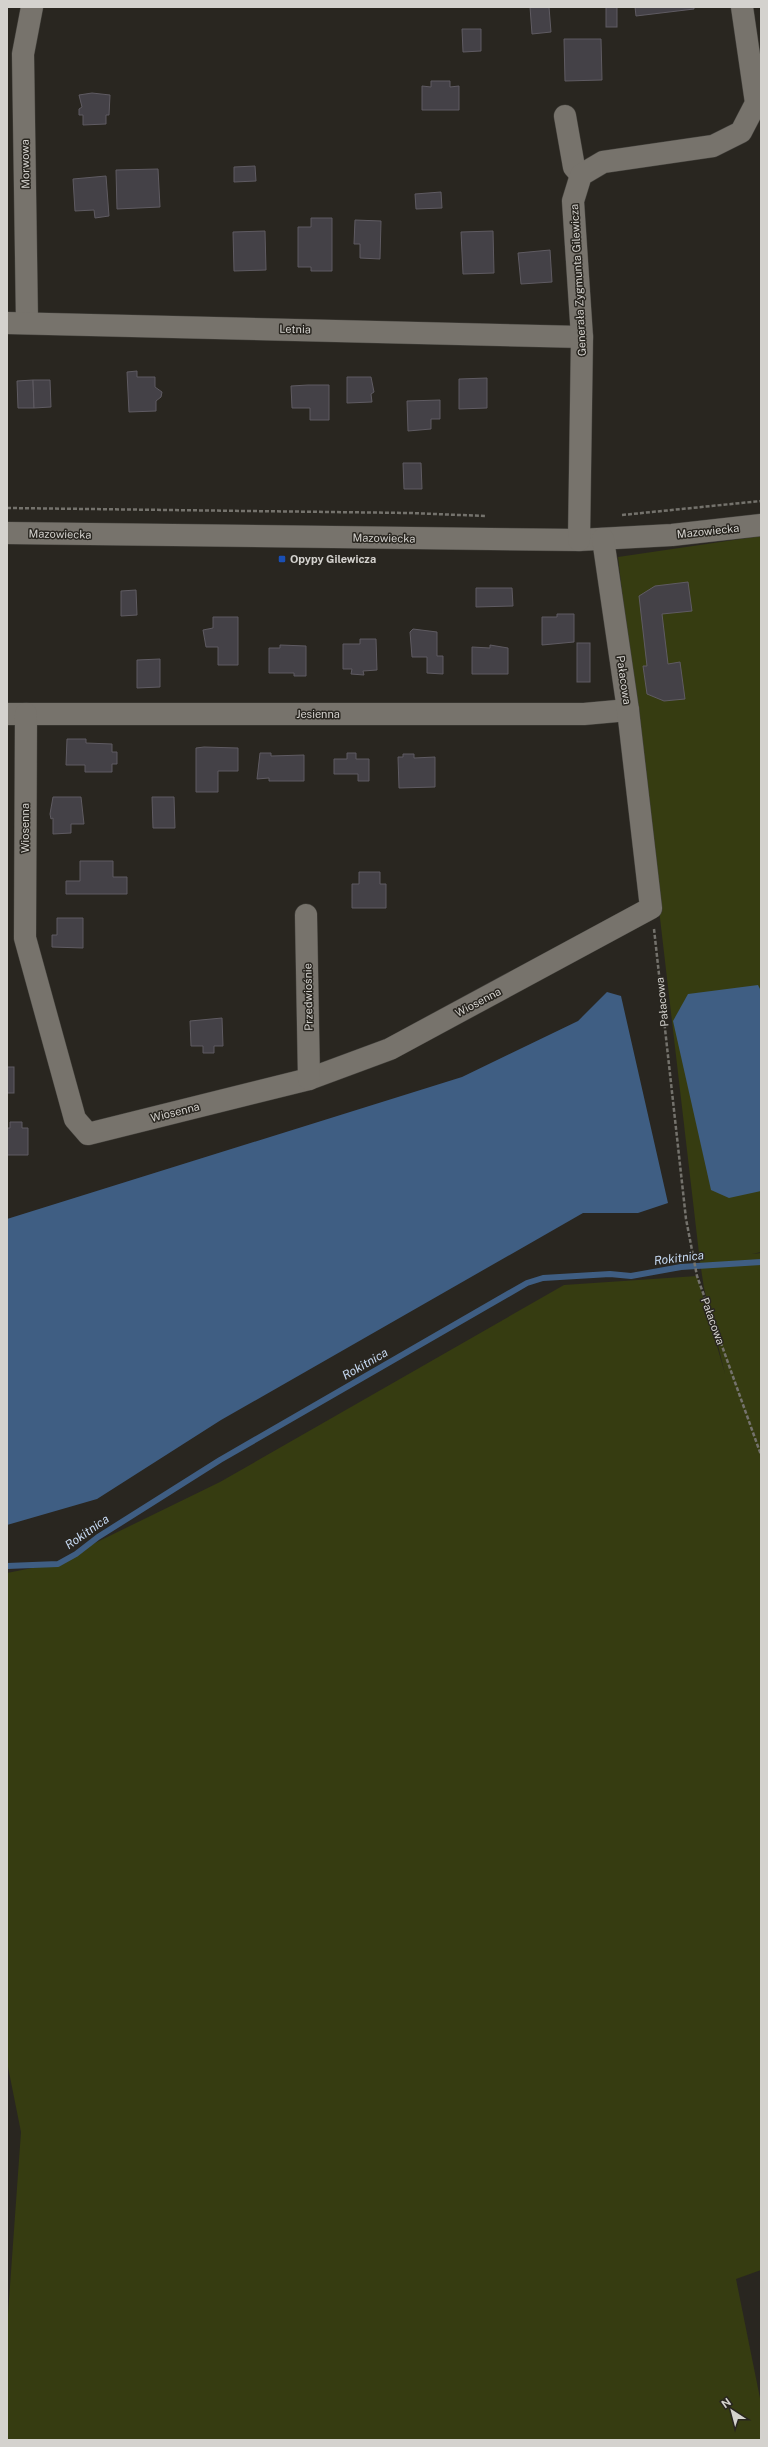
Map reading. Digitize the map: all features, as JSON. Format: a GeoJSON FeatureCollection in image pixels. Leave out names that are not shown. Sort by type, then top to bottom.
{"type":"FeatureCollection","features":[{"type":"Feature","properties":{"kind":"street","name":"Morwowa"},"geometry":{"type":"LineString","coordinates":[[17,322],[16,131],[23,54],[32,7]]}},
{"type":"Feature","properties":{"kind":"street"},"geometry":{"type":"LineString","coordinates":[[565,116],[574,167],[581,175],[603,162],[713,146],[741,132],[756,103],[742,7]]}},
{"type":"Feature","properties":{"kind":"street","name":"Generała Zygmunta Gilewicza"},"geometry":{"type":"LineString","coordinates":[[579,540],[582,336],[573,201],[581,175]]}},
{"type":"Feature","properties":{"kind":"street","name":"Letnia"},"geometry":{"type":"LineString","coordinates":[[17,322],[582,336]]}},
{"type":"Feature","properties":{"kind":"street","name":"Mazowiecka"},"geometry":{"type":"LineString","coordinates":[[7,534],[579,540],[672,535],[761,525]]}},
{"type":"Feature","properties":{"kind":"street","name":"Pałacowa"},"geometry":{"type":"LineString","coordinates":[[603,539],[628,710],[652,908]]}},
{"type":"Feature","properties":{"kind":"street","name":"Jesienna"},"geometry":{"type":"LineString","coordinates":[[16,714],[584,714],[628,710]]}},
{"type":"Feature","properties":{"kind":"street","name":"Wiosenna"},"geometry":{"type":"LineString","coordinates":[[16,714],[25,938],[75,1119],[88,1134],[309,1079],[390,1049],[652,908]]}},
{"type":"Feature","properties":{"kind":"street","name":"Przedwiośnie"},"geometry":{"type":"LineString","coordinates":[[306,915],[309,1079]]}},
{"type":"Feature","properties":{"kind":"path"},"geometry":{"type":"LineString","coordinates":[[618,515],[761,501]]}},
{"type":"Feature","properties":{"kind":"path"},"geometry":{"type":"LineString","coordinates":[[7,508],[473,514],[493,518]]}},
{"type":"Feature","properties":{"kind":"path","name":"Pałacowa"},"geometry":{"type":"LineString","coordinates":[[652,908],[686,1219],[697,1276],[761,1455]]}},
{"type":"Feature","properties":{"kind":"green space"},"geometry":{"type":"Polygon","coordinates":[[[761,536],[761,1252],[752,1254],[761,1253],[761,2270],[736,2279],[761,2403],[761,2440],[7,2440],[7,2328],[21,2132],[7,2062],[7,1573],[52,1564],[220,1482],[564,1285],[697,1276],[725,1374],[704,1288],[700,1262],[618,557],[761,536]]]}},
{"type":"Feature","properties":{"kind":"water"},"geometry":{"type":"Polygon","coordinates":[[[758,985],[761,991],[761,1191],[729,1198],[711,1190],[673,1021],[688,994],[758,985]]]}},
{"type":"Feature","properties":{"kind":"water"},"geometry":{"type":"Polygon","coordinates":[[[607,992],[621,996],[668,1203],[638,1213],[583,1213],[221,1420],[97,1499],[7,1525],[7,1219],[462,1077],[578,1021],[607,992]]]}},
{"type":"Feature","properties":{"kind":"building"},"geometry":{"type":"Polygon","coordinates":[[[530,7],[549,7],[551,32],[532,34],[530,7]]]}},
{"type":"Feature","properties":{"kind":"building"},"geometry":{"type":"Polygon","coordinates":[[[606,7],[617,7],[617,27],[606,27],[606,7]]]}},
{"type":"Feature","properties":{"kind":"building"},"geometry":{"type":"Polygon","coordinates":[[[635,7],[694,7],[694,9],[636,16],[635,7]]]}},
{"type":"Feature","properties":{"kind":"building"},"geometry":{"type":"Polygon","coordinates":[[[462,29],[481,29],[481,51],[463,52],[462,29]]]}},
{"type":"Feature","properties":{"kind":"building"},"geometry":{"type":"Polygon","coordinates":[[[564,39],[601,39],[602,80],[565,81],[564,39]]]}},
{"type":"Feature","properties":{"kind":"building"},"geometry":{"type":"Polygon","coordinates":[[[431,81],[450,81],[450,87],[459,86],[459,110],[422,110],[422,86],[431,87],[431,81]]]}},
{"type":"Feature","properties":{"kind":"building"},"geometry":{"type":"Polygon","coordinates":[[[92,93],[110,95],[109,115],[106,115],[106,124],[83,125],[83,115],[79,115],[79,109],[82,107],[79,95],[92,93]]]}},
{"type":"Feature","properties":{"kind":"building"},"geometry":{"type":"Polygon","coordinates":[[[255,166],[256,181],[234,182],[234,167],[255,166]]]}},
{"type":"Feature","properties":{"kind":"building"},"geometry":{"type":"Polygon","coordinates":[[[158,169],[160,207],[117,209],[116,170],[158,169]]]}},
{"type":"Feature","properties":{"kind":"building"},"geometry":{"type":"Polygon","coordinates":[[[106,176],[109,216],[95,218],[94,210],[75,211],[73,179],[106,176]]]}},
{"type":"Feature","properties":{"kind":"building"},"geometry":{"type":"Polygon","coordinates":[[[441,192],[442,208],[416,209],[415,194],[441,192]]]}},
{"type":"Feature","properties":{"kind":"building"},"geometry":{"type":"Polygon","coordinates":[[[311,218],[332,218],[332,271],[311,271],[311,267],[298,267],[298,227],[311,227],[311,218]]]}},
{"type":"Feature","properties":{"kind":"building"},"geometry":{"type":"Polygon","coordinates":[[[355,220],[381,221],[380,259],[360,258],[360,244],[354,244],[355,220]]]}},
{"type":"Feature","properties":{"kind":"building"},"geometry":{"type":"Polygon","coordinates":[[[265,231],[266,270],[234,271],[233,232],[265,231]]]}},
{"type":"Feature","properties":{"kind":"building"},"geometry":{"type":"Polygon","coordinates":[[[493,231],[494,273],[463,274],[461,232],[493,231]]]}},
{"type":"Feature","properties":{"kind":"building"},"geometry":{"type":"Polygon","coordinates":[[[550,250],[552,282],[521,284],[518,253],[550,250]]]}},
{"type":"Feature","properties":{"kind":"building"},"geometry":{"type":"Polygon","coordinates":[[[137,371],[137,377],[155,377],[155,387],[162,392],[161,397],[156,401],[156,411],[129,412],[127,372],[137,371]]]}},
{"type":"Feature","properties":{"kind":"building"},"geometry":{"type":"Polygon","coordinates":[[[347,377],[371,377],[374,392],[371,394],[372,402],[347,403],[347,377]]]}},
{"type":"Feature","properties":{"kind":"building"},"geometry":{"type":"Polygon","coordinates":[[[487,378],[487,408],[459,409],[459,379],[487,378]]]}},
{"type":"Feature","properties":{"kind":"building"},"geometry":{"type":"Polygon","coordinates":[[[33,380],[34,408],[18,408],[17,381],[33,380]]]}},
{"type":"Feature","properties":{"kind":"building"},"geometry":{"type":"Polygon","coordinates":[[[33,380],[50,380],[51,407],[34,408],[33,380]]]}},
{"type":"Feature","properties":{"kind":"building"},"geometry":{"type":"Polygon","coordinates":[[[329,385],[329,420],[310,420],[310,408],[292,408],[291,386],[329,385]]]}},
{"type":"Feature","properties":{"kind":"building"},"geometry":{"type":"Polygon","coordinates":[[[440,400],[440,419],[431,419],[431,429],[408,431],[407,401],[440,400]]]}},
{"type":"Feature","properties":{"kind":"building"},"geometry":{"type":"Polygon","coordinates":[[[403,463],[421,463],[422,489],[404,489],[403,463]]]}},
{"type":"Feature","properties":{"kind":"building"},"geometry":{"type":"Polygon","coordinates":[[[688,582],[692,611],[662,614],[668,664],[680,662],[685,699],[664,701],[647,694],[643,666],[647,666],[639,596],[655,586],[688,582]]]}},
{"type":"Feature","properties":{"kind":"building"},"geometry":{"type":"Polygon","coordinates":[[[476,588],[512,588],[513,606],[476,607],[476,588]]]}},
{"type":"Feature","properties":{"kind":"building"},"geometry":{"type":"Polygon","coordinates":[[[136,590],[137,615],[121,616],[121,591],[136,590]]]}},
{"type":"Feature","properties":{"kind":"building"},"geometry":{"type":"Polygon","coordinates":[[[557,614],[574,614],[574,642],[542,645],[542,617],[557,617],[557,614]]]}},
{"type":"Feature","properties":{"kind":"building"},"geometry":{"type":"Polygon","coordinates":[[[213,617],[238,617],[238,665],[218,665],[218,647],[206,647],[203,630],[213,628],[213,617]]]}},
{"type":"Feature","properties":{"kind":"building"},"geometry":{"type":"Polygon","coordinates":[[[413,629],[437,632],[437,656],[443,656],[443,674],[427,673],[427,657],[412,657],[410,632],[413,629]]]}},
{"type":"Feature","properties":{"kind":"building"},"geometry":{"type":"Polygon","coordinates":[[[360,639],[376,639],[377,670],[363,671],[364,675],[351,674],[352,669],[343,669],[343,644],[360,644],[360,639]]]}},
{"type":"Feature","properties":{"kind":"building"},"geometry":{"type":"Polygon","coordinates":[[[577,643],[590,643],[590,682],[577,682],[577,643]]]}},
{"type":"Feature","properties":{"kind":"building"},"geometry":{"type":"Polygon","coordinates":[[[280,645],[306,646],[306,676],[294,676],[294,673],[269,673],[269,648],[280,648],[280,645]]]}},
{"type":"Feature","properties":{"kind":"building"},"geometry":{"type":"Polygon","coordinates":[[[490,645],[508,648],[508,674],[472,674],[472,647],[490,648],[490,645]]]}},
{"type":"Feature","properties":{"kind":"building"},"geometry":{"type":"Polygon","coordinates":[[[160,659],[160,687],[137,688],[137,660],[160,659]]]}},
{"type":"Feature","properties":{"kind":"building"},"geometry":{"type":"Polygon","coordinates":[[[67,739],[86,739],[86,743],[112,744],[112,752],[117,752],[117,764],[112,764],[112,772],[85,772],[85,765],[66,765],[67,739]]]}},
{"type":"Feature","properties":{"kind":"building"},"geometry":{"type":"Polygon","coordinates":[[[196,748],[238,748],[238,771],[218,771],[218,792],[196,792],[196,748]]]}},
{"type":"Feature","properties":{"kind":"building"},"geometry":{"type":"Polygon","coordinates":[[[260,753],[271,753],[271,756],[304,755],[304,781],[269,781],[269,778],[257,779],[260,753]]]}},
{"type":"Feature","properties":{"kind":"building"},"geometry":{"type":"Polygon","coordinates":[[[347,753],[356,753],[356,759],[369,759],[369,781],[358,781],[358,774],[334,774],[334,759],[347,759],[347,753]]]}},
{"type":"Feature","properties":{"kind":"building"},"geometry":{"type":"Polygon","coordinates":[[[403,754],[414,754],[414,758],[435,757],[435,787],[399,788],[398,757],[403,757],[403,754]]]}},
{"type":"Feature","properties":{"kind":"building"},"geometry":{"type":"Polygon","coordinates":[[[53,797],[81,797],[84,824],[71,824],[71,833],[53,834],[53,818],[51,819],[50,814],[53,797]]]}},
{"type":"Feature","properties":{"kind":"building"},"geometry":{"type":"Polygon","coordinates":[[[152,797],[174,797],[175,828],[153,828],[152,797]]]}},
{"type":"Feature","properties":{"kind":"building"},"geometry":{"type":"Polygon","coordinates":[[[80,861],[113,861],[113,877],[127,877],[127,894],[66,894],[66,881],[80,881],[80,861]]]}},
{"type":"Feature","properties":{"kind":"building"},"geometry":{"type":"Polygon","coordinates":[[[359,872],[380,872],[380,884],[386,884],[386,908],[352,908],[352,884],[359,884],[359,872]]]}},
{"type":"Feature","properties":{"kind":"building"},"geometry":{"type":"Polygon","coordinates":[[[57,918],[83,918],[83,948],[52,947],[52,935],[57,935],[57,918]]]}},
{"type":"Feature","properties":{"kind":"building"},"geometry":{"type":"Polygon","coordinates":[[[222,1018],[223,1046],[214,1046],[214,1053],[203,1053],[203,1046],[191,1046],[190,1021],[222,1018]]]}},
{"type":"Feature","properties":{"kind":"building"},"geometry":{"type":"Polygon","coordinates":[[[7,1067],[14,1067],[14,1093],[7,1093],[7,1067]]]}},
{"type":"Feature","properties":{"kind":"building"},"geometry":{"type":"Polygon","coordinates":[[[10,1122],[22,1122],[22,1128],[28,1128],[28,1155],[7,1155],[7,1128],[10,1128],[10,1122]]]}},
{"type":"Feature","properties":{"kind":"waterway","name":"Rokitnica"},"geometry":{"type":"LineString","coordinates":[[7,1566],[58,1564],[76,1554],[98,1537],[220,1460],[527,1283],[543,1278],[610,1274],[631,1276],[681,1267],[761,1262]]}},
{"type":"Feature","properties":{"kind":"place","name":"Opypy Gilewicza"},"geometry":{"type":"Point","coordinates":[282,559]}}]}
